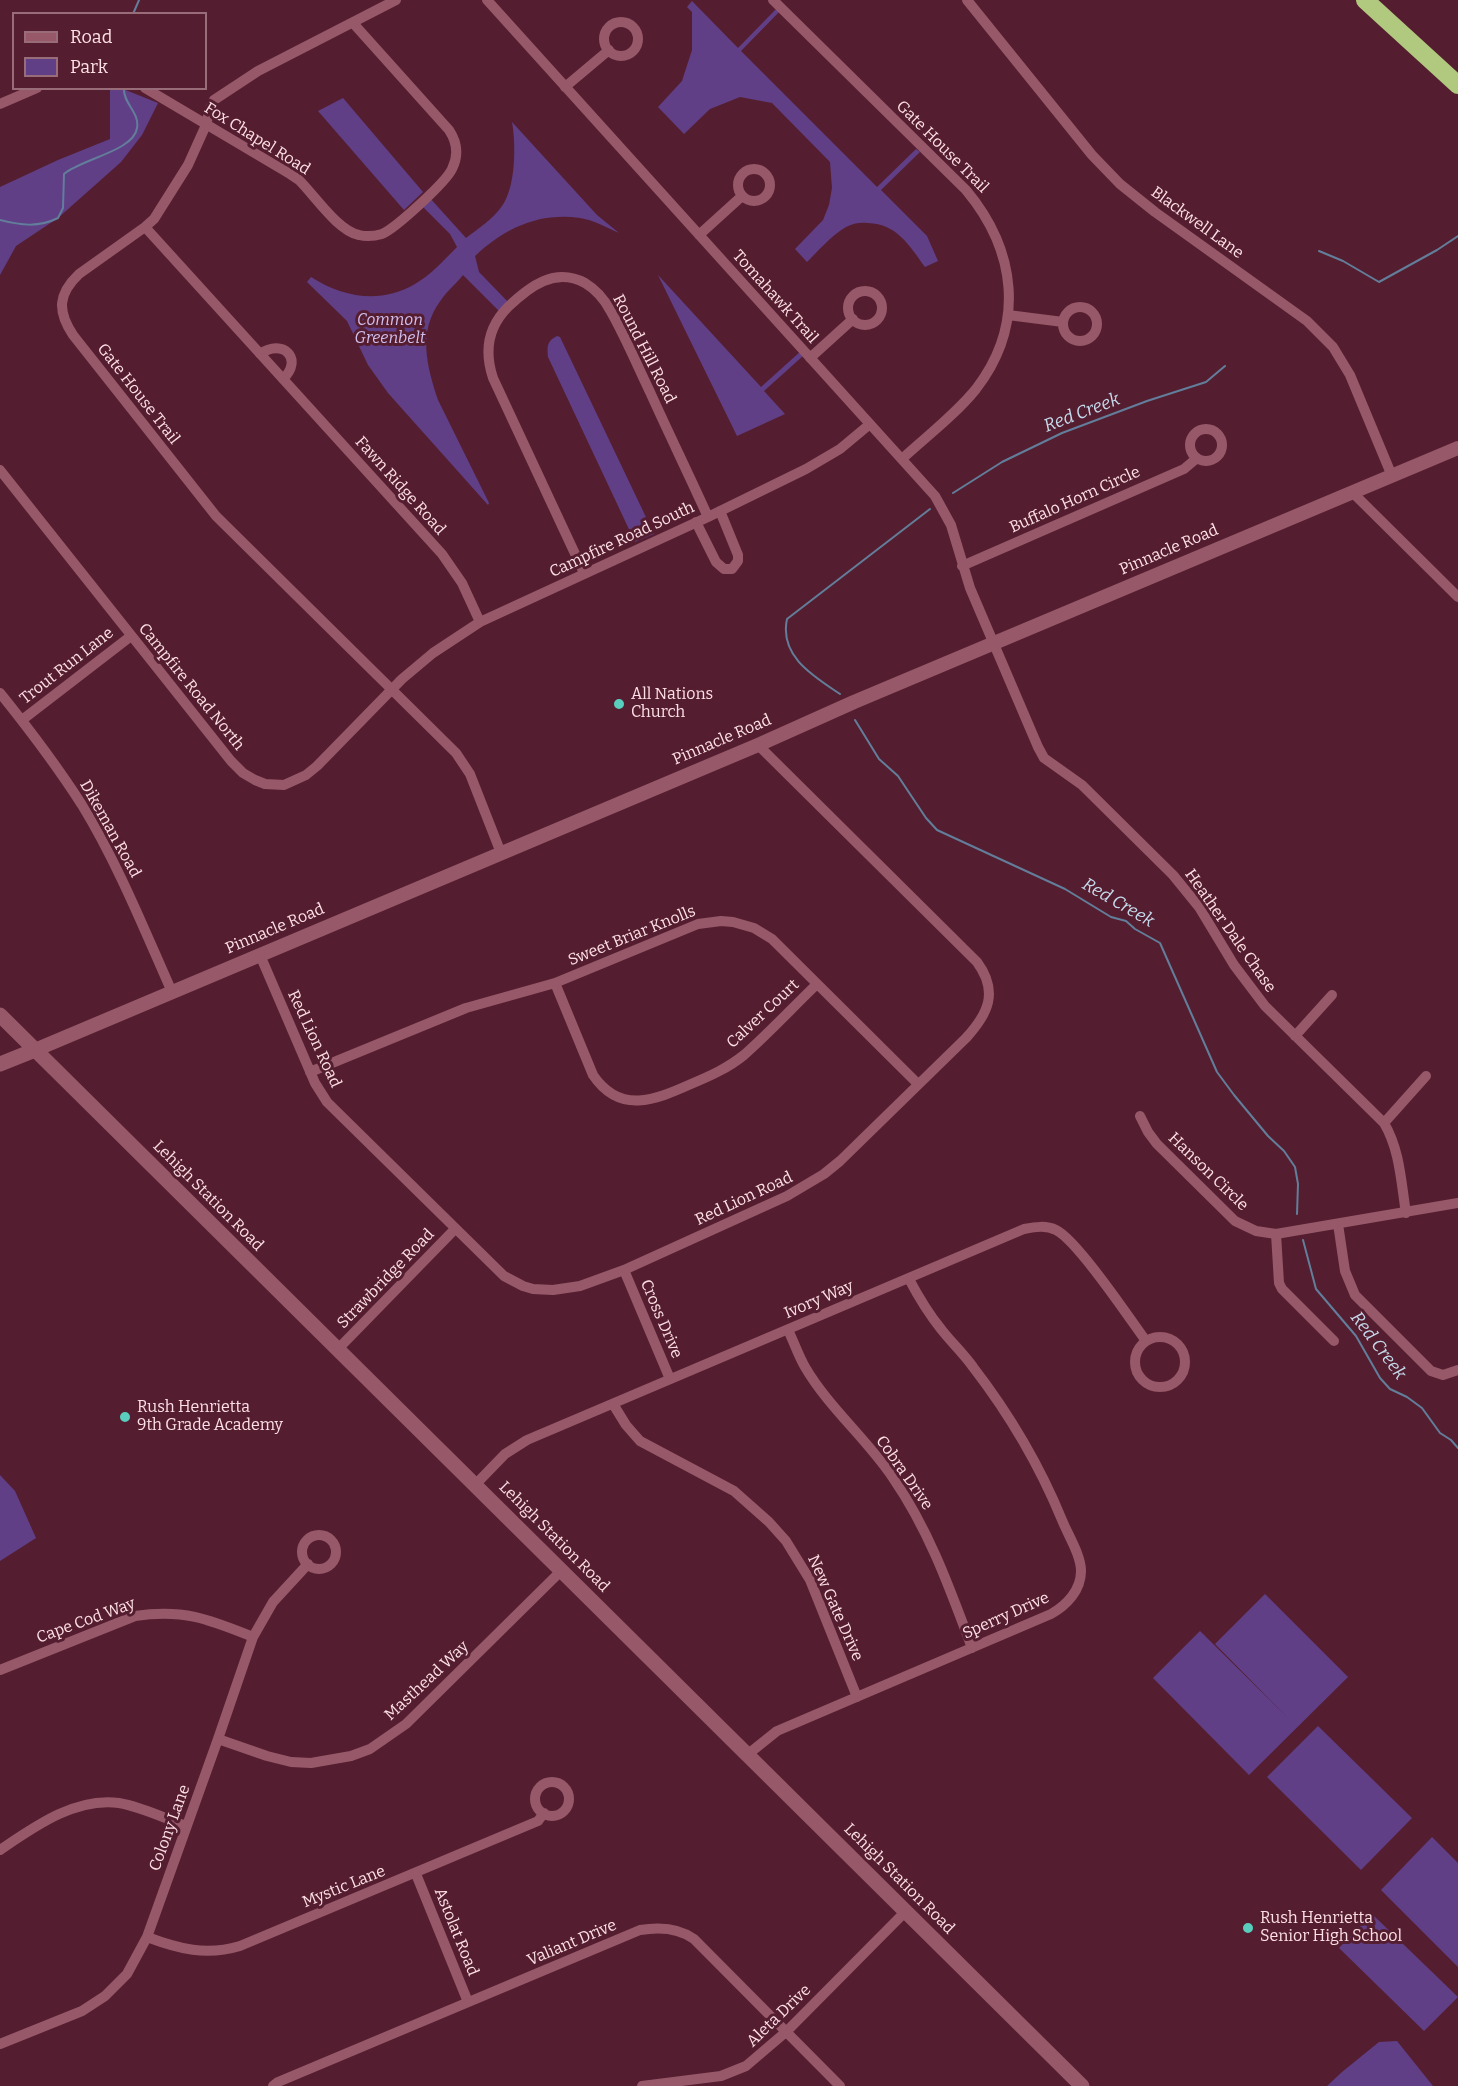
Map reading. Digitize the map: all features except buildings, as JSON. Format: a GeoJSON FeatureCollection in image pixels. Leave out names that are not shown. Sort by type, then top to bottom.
{"type":"FeatureCollection","features":[{"type":"Feature","properties":{"kind":"highway"},"geometry":{"type":"LineString","coordinates":[[1365,0],[1458,85]]}},
{"type":"Feature","properties":{"kind":"main road","name":"Lehigh Station Road"},"geometry":{"type":"LineString","coordinates":[[0,1015],[1082,2086]]}},
{"type":"Feature","properties":{"kind":"main road","name":"Pinnacle Road"},"geometry":{"type":"LineString","coordinates":[[0,1065],[35,1050]]}},
{"type":"Feature","properties":{"kind":"street","name":"Gate House Trail"},"geometry":{"type":"LineString","coordinates":[[396,0],[258,71],[214,100],[206,125],[178,183],[160,211],[146,227],[71,281],[64,292],[61,305],[66,325],[216,516],[392,691],[445,740],[464,763],[477,789],[501,853]]}},
{"type":"Feature","properties":{"kind":"street","name":"Tomahawk Trail"},"geometry":{"type":"LineString","coordinates":[[487,0],[935,496],[945,511],[962,566],[994,644]]}},
{"type":"Feature","properties":{"kind":"street","name":"Gate House Trail"},"geometry":{"type":"LineString","coordinates":[[772,0],[966,190],[989,220],[1003,254],[1008,279],[1008,315],[998,351],[975,389],[902,459]]}},
{"type":"Feature","properties":{"kind":"street","name":"Blackwell Lane"},"geometry":{"type":"LineString","coordinates":[[967,0],[1092,155],[1120,184],[1306,321],[1333,347],[1350,375],[1392,476]]}},
{"type":"Feature","properties":{"kind":"street","name":"Fox Chapel Road"},"geometry":{"type":"LineString","coordinates":[[148,90],[299,180],[346,230],[376,236],[389,230],[445,180],[453,168],[456,147],[449,130],[353,23]]}},
{"type":"Feature","properties":{"kind":"street"},"geometry":{"type":"LineString","coordinates":[[565,87],[609,50]]}},
{"type":"Feature","properties":{"kind":"street"},"geometry":{"type":"LineString","coordinates":[[0,104],[32,90]]}},
{"type":"Feature","properties":{"kind":"street"},"geometry":{"type":"LineString","coordinates":[[699,235],[742,196]]}},
{"type":"Feature","properties":{"kind":"street","name":"Fawn Ridge Road"},"geometry":{"type":"LineString","coordinates":[[146,227],[442,554],[462,583],[480,622]]}},
{"type":"Feature","properties":{"kind":"street","name":"Round Hill Road"},"geometry":{"type":"LineString","coordinates":[[584,573],[493,378],[488,360],[488,344],[495,322],[520,297],[542,280],[553,277],[575,279],[586,284],[602,298],[640,371],[708,517]]}},
{"type":"Feature","properties":{"kind":"street"},"geometry":{"type":"LineString","coordinates":[[1008,315],[1063,322]]}},
{"type":"Feature","properties":{"kind":"street"},"geometry":{"type":"LineString","coordinates":[[810,358],[852,319]]}},
{"type":"Feature","properties":{"kind":"street"},"geometry":{"type":"LineString","coordinates":[[260,354],[273,347],[280,347],[287,352],[292,360],[292,368],[283,379]]}},
{"type":"Feature","properties":{"kind":"street","name":"Campfire Road South"},"geometry":{"type":"LineString","coordinates":[[392,691],[434,653],[480,622],[708,517],[825,459],[870,424]]}},
{"type":"Feature","properties":{"kind":"street","name":"Pinnacle Road"},"geometry":{"type":"LineString","coordinates":[[35,1050],[1458,448]]}},
{"type":"Feature","properties":{"kind":"street","name":"Buffalo Horn Circle"},"geometry":{"type":"LineString","coordinates":[[962,566],[1184,469],[1197,458]]}},
{"type":"Feature","properties":{"kind":"street","name":"Campfire Road North"},"geometry":{"type":"LineString","coordinates":[[0,471],[231,761],[243,773],[255,780],[284,784],[306,776],[392,691]]}},
{"type":"Feature","properties":{"kind":"street"},"geometry":{"type":"LineString","coordinates":[[1352,492],[1458,597]]}},
{"type":"Feature","properties":{"kind":"street"},"geometry":{"type":"LineString","coordinates":[[696,522],[716,562],[724,569],[732,569],[738,561],[738,555],[720,511]]}},
{"type":"Feature","properties":{"kind":"street","name":"Trout Run Lane"},"geometry":{"type":"LineString","coordinates":[[22,720],[131,636]]}},
{"type":"Feature","properties":{"kind":"street","name":"Heather Dale Chase"},"geometry":{"type":"LineString","coordinates":[[994,644],[1029,729],[1044,758],[1082,785],[1188,892],[1246,982],[1266,1006],[1384,1123],[1391,1134],[1396,1150],[1406,1213]]}},
{"type":"Feature","properties":{"kind":"street","name":"Dikeman Road"},"geometry":{"type":"LineString","coordinates":[[0,693],[63,776],[101,837],[172,992]]}},
{"type":"Feature","properties":{"kind":"street","name":"Red Lion Road"},"geometry":{"type":"LineString","coordinates":[[260,955],[320,1093],[333,1109],[504,1276],[523,1286],[543,1290],[562,1290],[624,1270],[787,1196],[824,1174],[858,1145],[982,1019],[989,1001],[986,976],[977,962],[758,745]]}},
{"type":"Feature","properties":{"kind":"street","name":"Sweet Briar Knolls"},"geometry":{"type":"LineString","coordinates":[[310,1072],[466,1008],[555,983],[686,928],[721,921],[744,924],[772,939],[918,1084]]}},
{"type":"Feature","properties":{"kind":"street","name":"Calver Court"},"geometry":{"type":"LineString","coordinates":[[555,983],[598,1083],[616,1096],[638,1101],[664,1096],[729,1065],[752,1047],[817,984]]}},
{"type":"Feature","properties":{"kind":"street"},"geometry":{"type":"LineString","coordinates":[[1295,1036],[1332,995]]}},
{"type":"Feature","properties":{"kind":"street"},"geometry":{"type":"LineString","coordinates":[[1384,1123],[1426,1076]]}},
{"type":"Feature","properties":{"kind":"street","name":"Hanson Circle"},"geometry":{"type":"LineString","coordinates":[[1140,1116],[1156,1144],[1228,1215],[1256,1231],[1276,1234],[1458,1203]]}},
{"type":"Feature","properties":{"kind":"street"},"geometry":{"type":"LineString","coordinates":[[1338,1224],[1347,1280],[1359,1302],[1431,1371],[1443,1374],[1458,1370]]}},
{"type":"Feature","properties":{"kind":"street","name":"Ivory Way"},"geometry":{"type":"LineString","coordinates":[[475,1485],[500,1459],[518,1445],[1024,1229],[1047,1227],[1056,1230],[1072,1243],[1146,1341]]}},
{"type":"Feature","properties":{"kind":"street","name":"Strawbridge Road"},"geometry":{"type":"LineString","coordinates":[[338,1349],[455,1228]]}},
{"type":"Feature","properties":{"kind":"street"},"geometry":{"type":"LineString","coordinates":[[1276,1234],[1279,1283],[1282,1289],[1334,1341]]}},
{"type":"Feature","properties":{"kind":"street","name":"Cross Drive"},"geometry":{"type":"LineString","coordinates":[[624,1270],[670,1379]]}},
{"type":"Feature","properties":{"kind":"street","name":"Sperry Drive"},"geometry":{"type":"LineString","coordinates":[[747,1755],[777,1731],[1059,1610],[1078,1586],[1080,1564],[1052,1496],[1017,1428],[972,1365],[941,1329],[909,1279]]}},
{"type":"Feature","properties":{"kind":"street","name":"Cobra Drive"},"geometry":{"type":"LineString","coordinates":[[788,1330],[799,1356],[817,1384],[892,1476],[913,1508],[941,1566],[972,1648]]}},
{"type":"Feature","properties":{"kind":"street"},"geometry":{"type":"LineString","coordinates":[[1162,1338],[1176,1344],[1181,1350],[1184,1366],[1177,1380],[1170,1385],[1154,1386],[1140,1378],[1135,1362],[1136,1354],[1146,1341],[1162,1338]]}},
{"type":"Feature","properties":{"kind":"street","name":"New Gate Drive"},"geometry":{"type":"LineString","coordinates":[[613,1404],[626,1425],[640,1440],[656,1451],[734,1491],[769,1522],[786,1542],[810,1580],[858,1697]]}},
{"type":"Feature","properties":{"kind":"street","name":"Colony Lane"},"geometry":{"type":"LineString","coordinates":[[0,2044],[82,2011],[105,1996],[127,1974],[147,1937],[253,1636],[273,1602],[308,1564]]}},
{"type":"Feature","properties":{"kind":"street","name":"Masthead Way"},"geometry":{"type":"LineString","coordinates":[[218,1739],[267,1756],[301,1762],[331,1761],[370,1749],[406,1724],[561,1571]]}},
{"type":"Feature","properties":{"kind":"street","name":"Cape Cod Way"},"geometry":{"type":"LineString","coordinates":[[0,1670],[135,1616],[153,1613],[197,1616],[253,1636]]}},
{"type":"Feature","properties":{"kind":"street"},"geometry":{"type":"LineString","coordinates":[[0,1850],[59,1815],[91,1804],[120,1803],[186,1826]]}},
{"type":"Feature","properties":{"kind":"street","name":"Mystic Lane"},"geometry":{"type":"LineString","coordinates":[[147,1937],[180,1949],[198,1952],[230,1949],[416,1874],[538,1821],[544,1813]]}},
{"type":"Feature","properties":{"kind":"street","name":"Astolat Road"},"geometry":{"type":"LineString","coordinates":[[416,1874],[468,2002]]}},
{"type":"Feature","properties":{"kind":"street","name":"Aleta Drive"},"geometry":{"type":"LineString","coordinates":[[642,2086],[721,2076],[757,2059],[906,1911]]}},
{"type":"Feature","properties":{"kind":"street","name":"Valiant Drive"},"geometry":{"type":"LineString","coordinates":[[273,2086],[640,1930],[670,1929],[694,1939],[840,2086]]}},
{"type":"Feature","properties":{"kind":"green space"},"geometry":{"type":"Polygon","coordinates":[[[692,1],[738,48],[779,6],[782,9],[741,51],[877,187],[916,149],[920,152],[881,190],[927,236],[938,261],[925,267],[908,244],[895,232],[878,224],[857,223],[846,227],[825,243],[807,262],[795,249],[823,220],[832,188],[830,162],[772,103],[740,97],[710,109],[684,134],[658,107],[682,81],[692,50],[692,12],[687,7],[692,1]]]}},
{"type":"Feature","properties":{"kind":"green space"},"geometry":{"type":"Polygon","coordinates":[[[110,90],[126,90],[158,103],[142,135],[121,162],[58,218],[16,246],[0,275],[0,187],[110,139],[110,90]]]}},
{"type":"Feature","properties":{"kind":"green space"},"geometry":{"type":"Polygon","coordinates":[[[343,98],[423,192],[404,210],[318,111],[343,98]]]}},
{"type":"Feature","properties":{"kind":"green space","name":"Common Greenbelt"},"geometry":{"type":"Polygon","coordinates":[[[512,122],[597,215],[619,233],[580,218],[550,218],[523,225],[498,238],[475,256],[479,272],[508,302],[499,311],[463,275],[443,297],[434,312],[429,324],[426,349],[434,387],[488,505],[388,393],[368,365],[347,321],[307,282],[311,277],[349,294],[376,296],[402,290],[426,276],[457,247],[450,234],[421,205],[429,197],[466,238],[490,219],[502,206],[510,188],[514,153],[512,122]]]}},
{"type":"Feature","properties":{"kind":"green space"},"geometry":{"type":"Polygon","coordinates":[[[658,275],[761,387],[801,351],[804,355],[764,391],[785,414],[737,436],[658,275]]]}},
{"type":"Feature","properties":{"kind":"green space"},"geometry":{"type":"Polygon","coordinates":[[[557,336],[560,337],[654,534],[635,542],[548,357],[548,344],[557,336]]]}},
{"type":"Feature","properties":{"kind":"green space"},"geometry":{"type":"Polygon","coordinates":[[[0,1475],[15,1491],[36,1538],[0,1561],[0,1475]]]}},
{"type":"Feature","properties":{"kind":"green space"},"geometry":{"type":"Polygon","coordinates":[[[1265,1594],[1348,1677],[1249,1775],[1153,1678],[1200,1631],[1288,1718],[1215,1644],[1265,1594]]]}},
{"type":"Feature","properties":{"kind":"green space"},"geometry":{"type":"Polygon","coordinates":[[[1318,1726],[1412,1818],[1361,1870],[1267,1777],[1318,1726]]]}},
{"type":"Feature","properties":{"kind":"green space"},"geometry":{"type":"Polygon","coordinates":[[[1432,1837],[1458,1863],[1458,1967],[1381,1890],[1432,1837]]]}},
{"type":"Feature","properties":{"kind":"green space"},"geometry":{"type":"Polygon","coordinates":[[[1372,1914],[1458,1997],[1424,2031],[1339,1948],[1372,1914]]]}},
{"type":"Feature","properties":{"kind":"green space"},"geometry":{"type":"Polygon","coordinates":[[[1397,2041],[1433,2086],[1327,2086],[1379,2042],[1397,2041]]]}},
{"type":"Feature","properties":{"kind":"waterway"},"geometry":{"type":"LineString","coordinates":[[134,12],[139,0]]}},
{"type":"Feature","properties":{"kind":"waterway"},"geometry":{"type":"LineString","coordinates":[[0,220],[29,225],[58,218],[63,208],[64,174],[117,149],[134,136],[137,128],[136,118],[124,90]]}},
{"type":"Feature","properties":{"kind":"waterway","name":"Red Creek"},"geometry":{"type":"LineString","coordinates":[[1319,251],[1343,261],[1379,282],[1458,236]]}},
{"type":"Feature","properties":{"kind":"waterway","name":"Red Creek"},"geometry":{"type":"LineString","coordinates":[[953,493],[1002,462],[1062,433],[1206,382],[1225,366]]}},
{"type":"Feature","properties":{"kind":"waterway","name":"Red Creek"},"geometry":{"type":"LineString","coordinates":[[840,694],[800,664],[788,644],[787,619],[930,509]]}},
{"type":"Feature","properties":{"kind":"waterway","name":"Red Creek"},"geometry":{"type":"LineString","coordinates":[[855,720],[879,759],[898,776],[926,818],[937,830],[1065,889],[1111,917],[1126,921],[1135,929],[1160,943],[1217,1072],[1295,1167],[1298,1184],[1297,1214]]}},
{"type":"Feature","properties":{"kind":"waterway","name":"Red Creek"},"geometry":{"type":"LineString","coordinates":[[1303,1240],[1316,1289],[1356,1336],[1380,1378],[1390,1389],[1407,1397],[1422,1408],[1440,1433],[1458,1448]]}},
{"type":"Feature","properties":{"kind":"place","name":"All Nations Church"},"geometry":{"type":"Point","coordinates":[619,704]}},
{"type":"Feature","properties":{"kind":"place","name":"Rush Henrietta 9th Grade Academy"},"geometry":{"type":"Point","coordinates":[125,1417]}},
{"type":"Feature","properties":{"kind":"place","name":"Rush Henrietta Senior High School"},"geometry":{"type":"Point","coordinates":[1248,1928]}}]}
